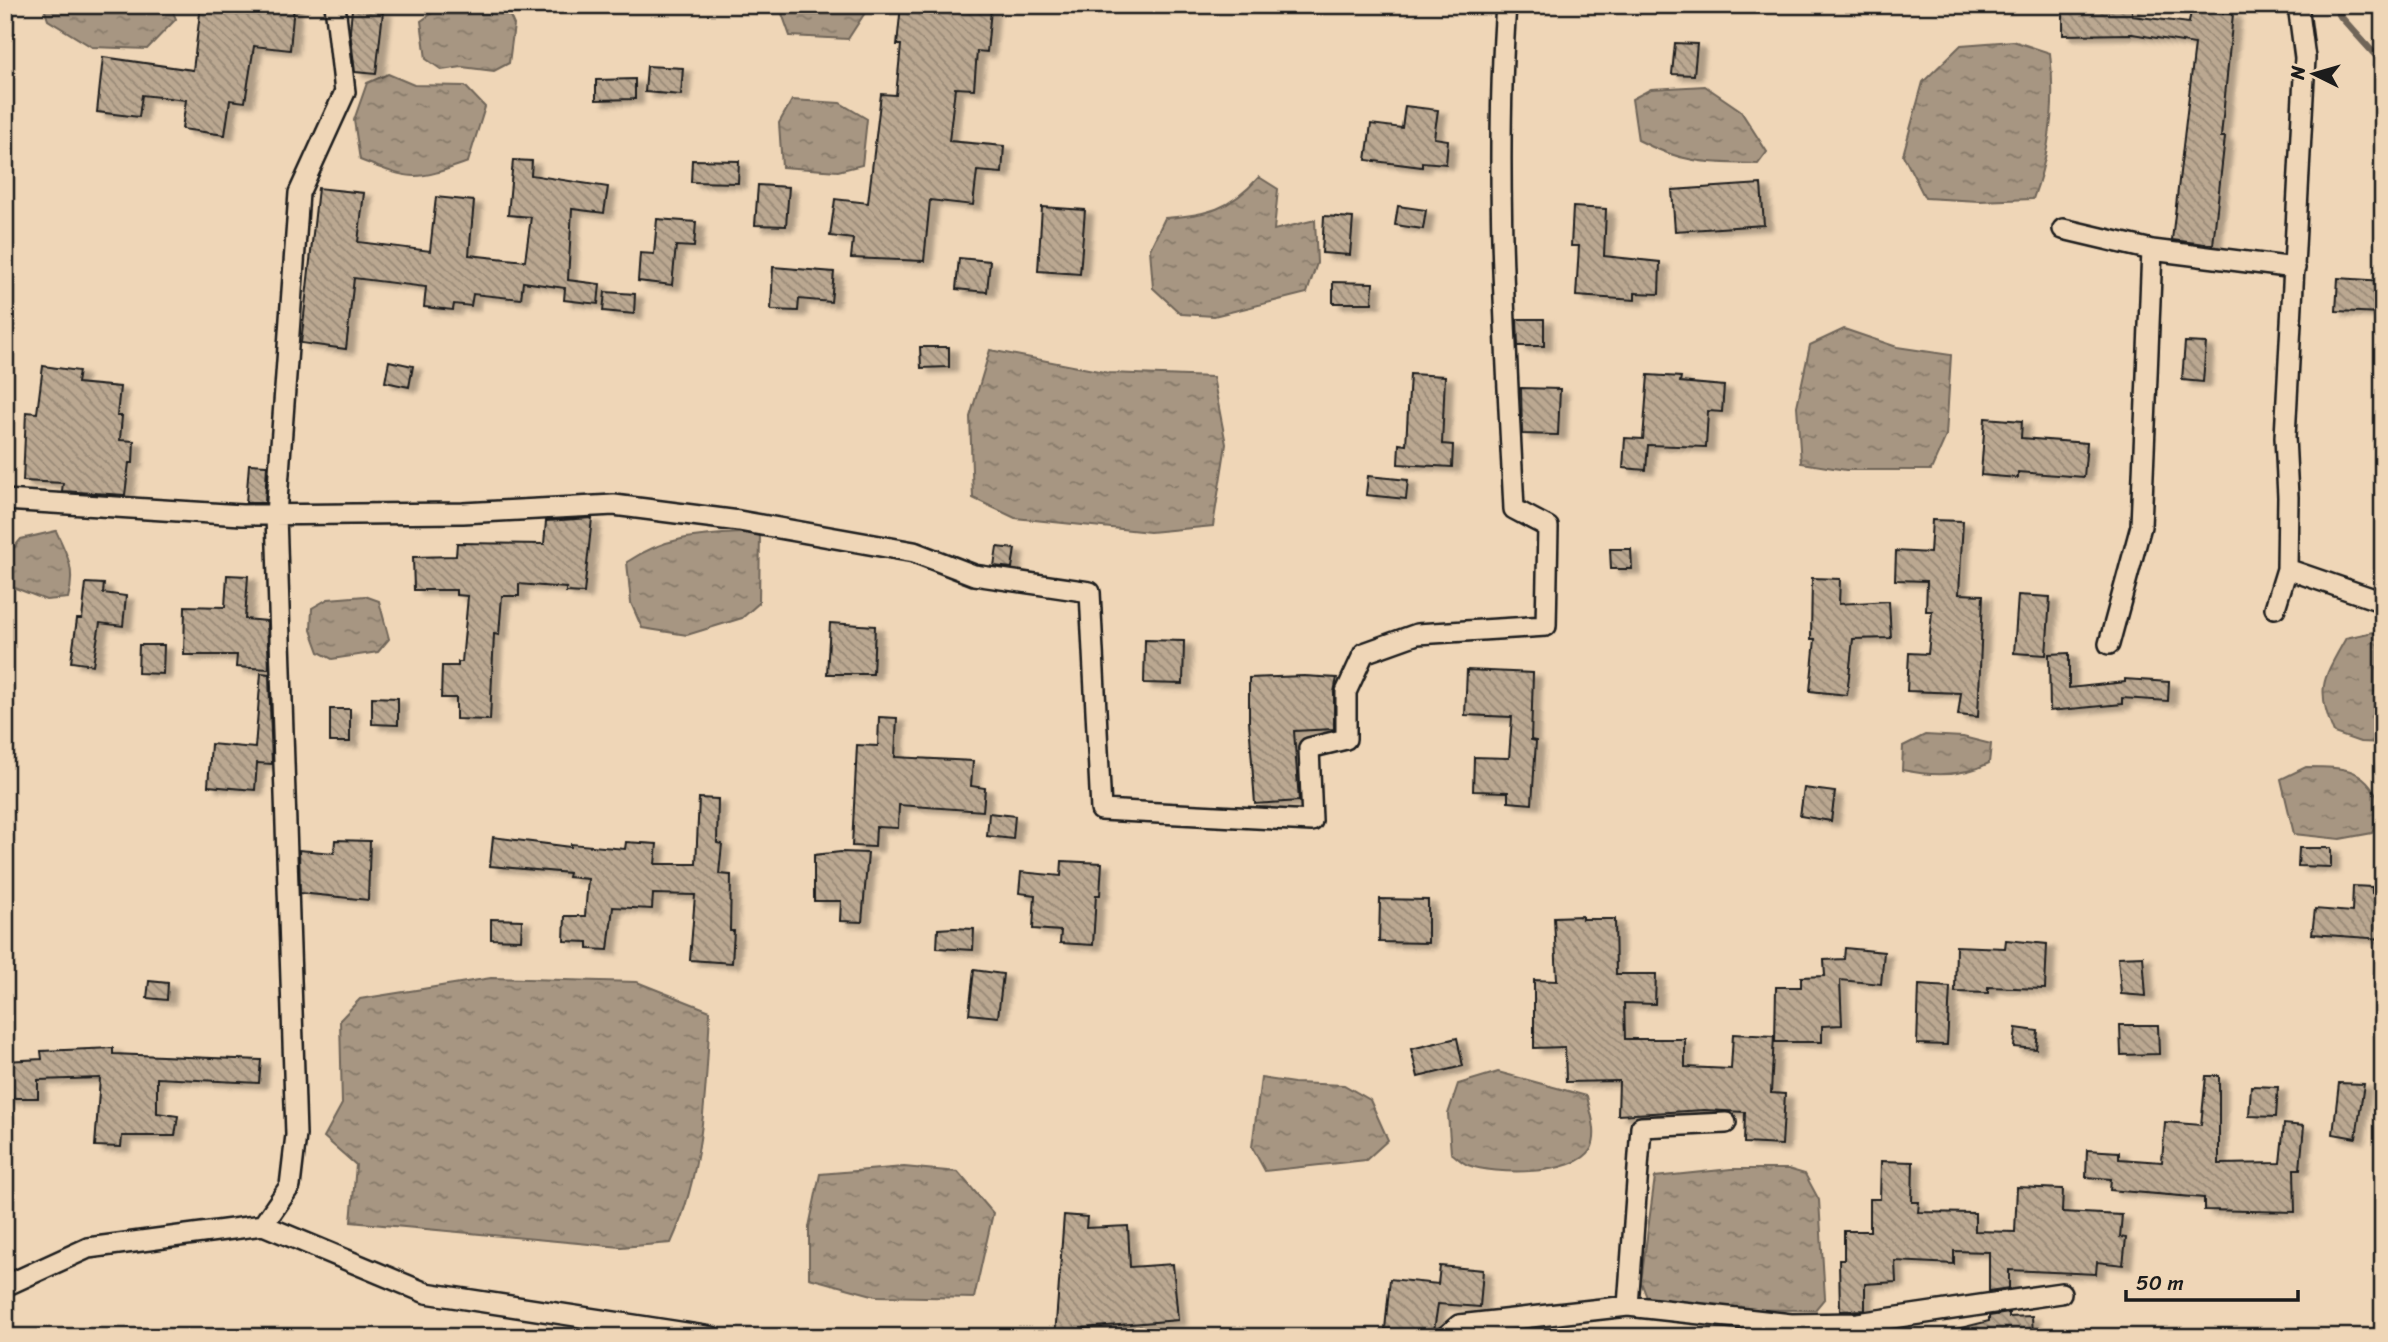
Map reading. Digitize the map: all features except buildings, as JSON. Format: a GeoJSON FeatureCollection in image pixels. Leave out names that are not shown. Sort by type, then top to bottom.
{"type":"FeatureCollection","features":[{"type":"Feature","properties":{"kind":"street"},"geometry":{"type":"LineString","coordinates":[[264,1225],[290,1186],[296,1135],[276,515],[299,192],[345,92],[335,5]]}},
{"type":"Feature","properties":{"kind":"street"},"geometry":{"type":"LineString","coordinates":[[5,499],[276,515],[463,513],[614,505],[739,521],[914,552],[974,575],[1090,592],[1101,810],[1312,821],[1309,748],[1346,739],[1346,692],[1364,653],[1417,634],[1546,626],[1548,527],[1514,509],[1504,291],[1502,60],[1506,5]]}},
{"type":"Feature","properties":{"kind":"street"},"geometry":{"type":"LineString","coordinates":[[2275,607],[2287,569],[2288,497],[2284,437],[2305,58],[2298,5]]}},
{"type":"Feature","properties":{"kind":"street"},"geometry":{"type":"LineString","coordinates":[[2063,229],[2152,250],[2295,268]]}},
{"type":"Feature","properties":{"kind":"street"},"geometry":{"type":"LineString","coordinates":[[2109,644],[2141,526],[2152,250]]}},
{"type":"Feature","properties":{"kind":"street"},"geometry":{"type":"LineString","coordinates":[[2287,569],[2383,602]]}},
{"type":"Feature","properties":{"kind":"street"},"geometry":{"type":"LineString","coordinates":[[1628,1306],[1641,1127],[1726,1123]]}},
{"type":"Feature","properties":{"kind":"street"},"geometry":{"type":"LineString","coordinates":[[5,1286],[88,1248],[264,1225],[426,1293],[587,1327],[712,1337]]}},
{"type":"Feature","properties":{"kind":"street"},"geometry":{"type":"LineString","coordinates":[[1445,1337],[1459,1325],[1628,1306],[1791,1324],[1858,1322],[2061,1293]]}},
{"type":"Feature","properties":{"kind":"water"},"geometry":{"type":"Polygon","coordinates":[[[43,5],[170,5],[176,19],[147,49],[92,47],[48,20],[43,5]]]}},
{"type":"Feature","properties":{"kind":"water"},"geometry":{"type":"Polygon","coordinates":[[[779,5],[870,5],[848,39],[790,36],[779,5]]]}},
{"type":"Feature","properties":{"kind":"water"},"geometry":{"type":"Polygon","coordinates":[[[506,7],[514,25],[509,63],[494,71],[462,67],[442,70],[426,59],[421,21],[437,10],[506,7]]]}},
{"type":"Feature","properties":{"kind":"water"},"geometry":{"type":"Polygon","coordinates":[[[2013,41],[2050,53],[2052,109],[2048,145],[2033,199],[1979,201],[1925,198],[1903,155],[1923,82],[1961,45],[2013,41]]]}},
{"type":"Feature","properties":{"kind":"water"},"geometry":{"type":"Polygon","coordinates":[[[388,74],[414,85],[465,86],[485,107],[468,162],[436,173],[414,176],[392,172],[360,160],[354,120],[367,83],[388,74]]]}},
{"type":"Feature","properties":{"kind":"water"},"geometry":{"type":"Polygon","coordinates":[[[1705,86],[1740,110],[1767,152],[1758,164],[1696,161],[1669,154],[1638,140],[1632,99],[1651,89],[1705,86]]]}},
{"type":"Feature","properties":{"kind":"water"},"geometry":{"type":"Polygon","coordinates":[[[792,100],[840,103],[867,119],[862,165],[838,171],[782,167],[779,123],[792,100]]]}},
{"type":"Feature","properties":{"kind":"water"},"geometry":{"type":"Polygon","coordinates":[[[1259,177],[1278,189],[1274,230],[1315,220],[1317,263],[1307,293],[1214,316],[1181,314],[1153,288],[1150,249],[1165,218],[1217,209],[1238,197],[1259,177]]]}},
{"type":"Feature","properties":{"kind":"water"},"geometry":{"type":"Polygon","coordinates":[[[1844,329],[1897,347],[1951,355],[1946,436],[1931,470],[1846,470],[1801,463],[1797,406],[1810,345],[1844,329]]]}},
{"type":"Feature","properties":{"kind":"water"},"geometry":{"type":"Polygon","coordinates":[[[990,350],[1109,373],[1213,377],[1226,444],[1213,526],[1150,532],[1015,518],[973,498],[970,417],[990,350]]]}},
{"type":"Feature","properties":{"kind":"water"},"geometry":{"type":"Polygon","coordinates":[[[56,531],[71,572],[68,598],[46,600],[10,586],[6,557],[21,539],[56,531]]]}},
{"type":"Feature","properties":{"kind":"water"},"geometry":{"type":"Polygon","coordinates":[[[760,532],[759,603],[742,618],[687,635],[642,628],[631,603],[627,562],[659,546],[691,537],[760,532]]]}},
{"type":"Feature","properties":{"kind":"water"},"geometry":{"type":"Polygon","coordinates":[[[365,596],[379,601],[389,639],[378,652],[332,659],[319,652],[311,630],[312,608],[328,599],[365,596]]]}},
{"type":"Feature","properties":{"kind":"water"},"geometry":{"type":"Polygon","coordinates":[[[2373,632],[2383,634],[2383,743],[2360,742],[2334,733],[2323,694],[2327,674],[2346,638],[2373,632]]]}},
{"type":"Feature","properties":{"kind":"water"},"geometry":{"type":"Polygon","coordinates":[[[1925,735],[1963,737],[1991,744],[1989,763],[1969,771],[1947,774],[1902,770],[1903,746],[1925,735]]]}},
{"type":"Feature","properties":{"kind":"water"},"geometry":{"type":"Polygon","coordinates":[[[2306,767],[2344,769],[2363,777],[2377,796],[2383,810],[2372,833],[2340,839],[2294,834],[2281,779],[2306,767]]]}},
{"type":"Feature","properties":{"kind":"water"},"geometry":{"type":"Polygon","coordinates":[[[491,978],[637,982],[710,1011],[705,1100],[697,1159],[682,1216],[671,1243],[621,1247],[351,1222],[356,1165],[324,1137],[342,1104],[340,1020],[360,999],[491,978]]]}},
{"type":"Feature","properties":{"kind":"water"},"geometry":{"type":"Polygon","coordinates":[[[1498,1072],[1587,1096],[1594,1129],[1591,1149],[1582,1158],[1569,1164],[1533,1171],[1480,1168],[1464,1163],[1451,1153],[1448,1114],[1458,1084],[1498,1072]]]}},
{"type":"Feature","properties":{"kind":"water"},"geometry":{"type":"Polygon","coordinates":[[[1261,1078],[1294,1083],[1344,1085],[1370,1100],[1388,1140],[1366,1160],[1265,1171],[1252,1147],[1261,1078]]]}},
{"type":"Feature","properties":{"kind":"water"},"geometry":{"type":"Polygon","coordinates":[[[904,1167],[958,1172],[993,1213],[974,1298],[876,1296],[809,1278],[809,1227],[820,1174],[904,1167]]]}},
{"type":"Feature","properties":{"kind":"water"},"geometry":{"type":"Polygon","coordinates":[[[1731,1169],[1788,1169],[1805,1174],[1819,1200],[1825,1298],[1815,1310],[1670,1309],[1648,1300],[1641,1282],[1655,1177],[1731,1169]]]}},
{"type":"Feature","properties":{"kind":"waterway"},"geometry":{"type":"LineString","coordinates":[[2334,5],[2341,17],[2379,59],[2383,59]]}}]}
